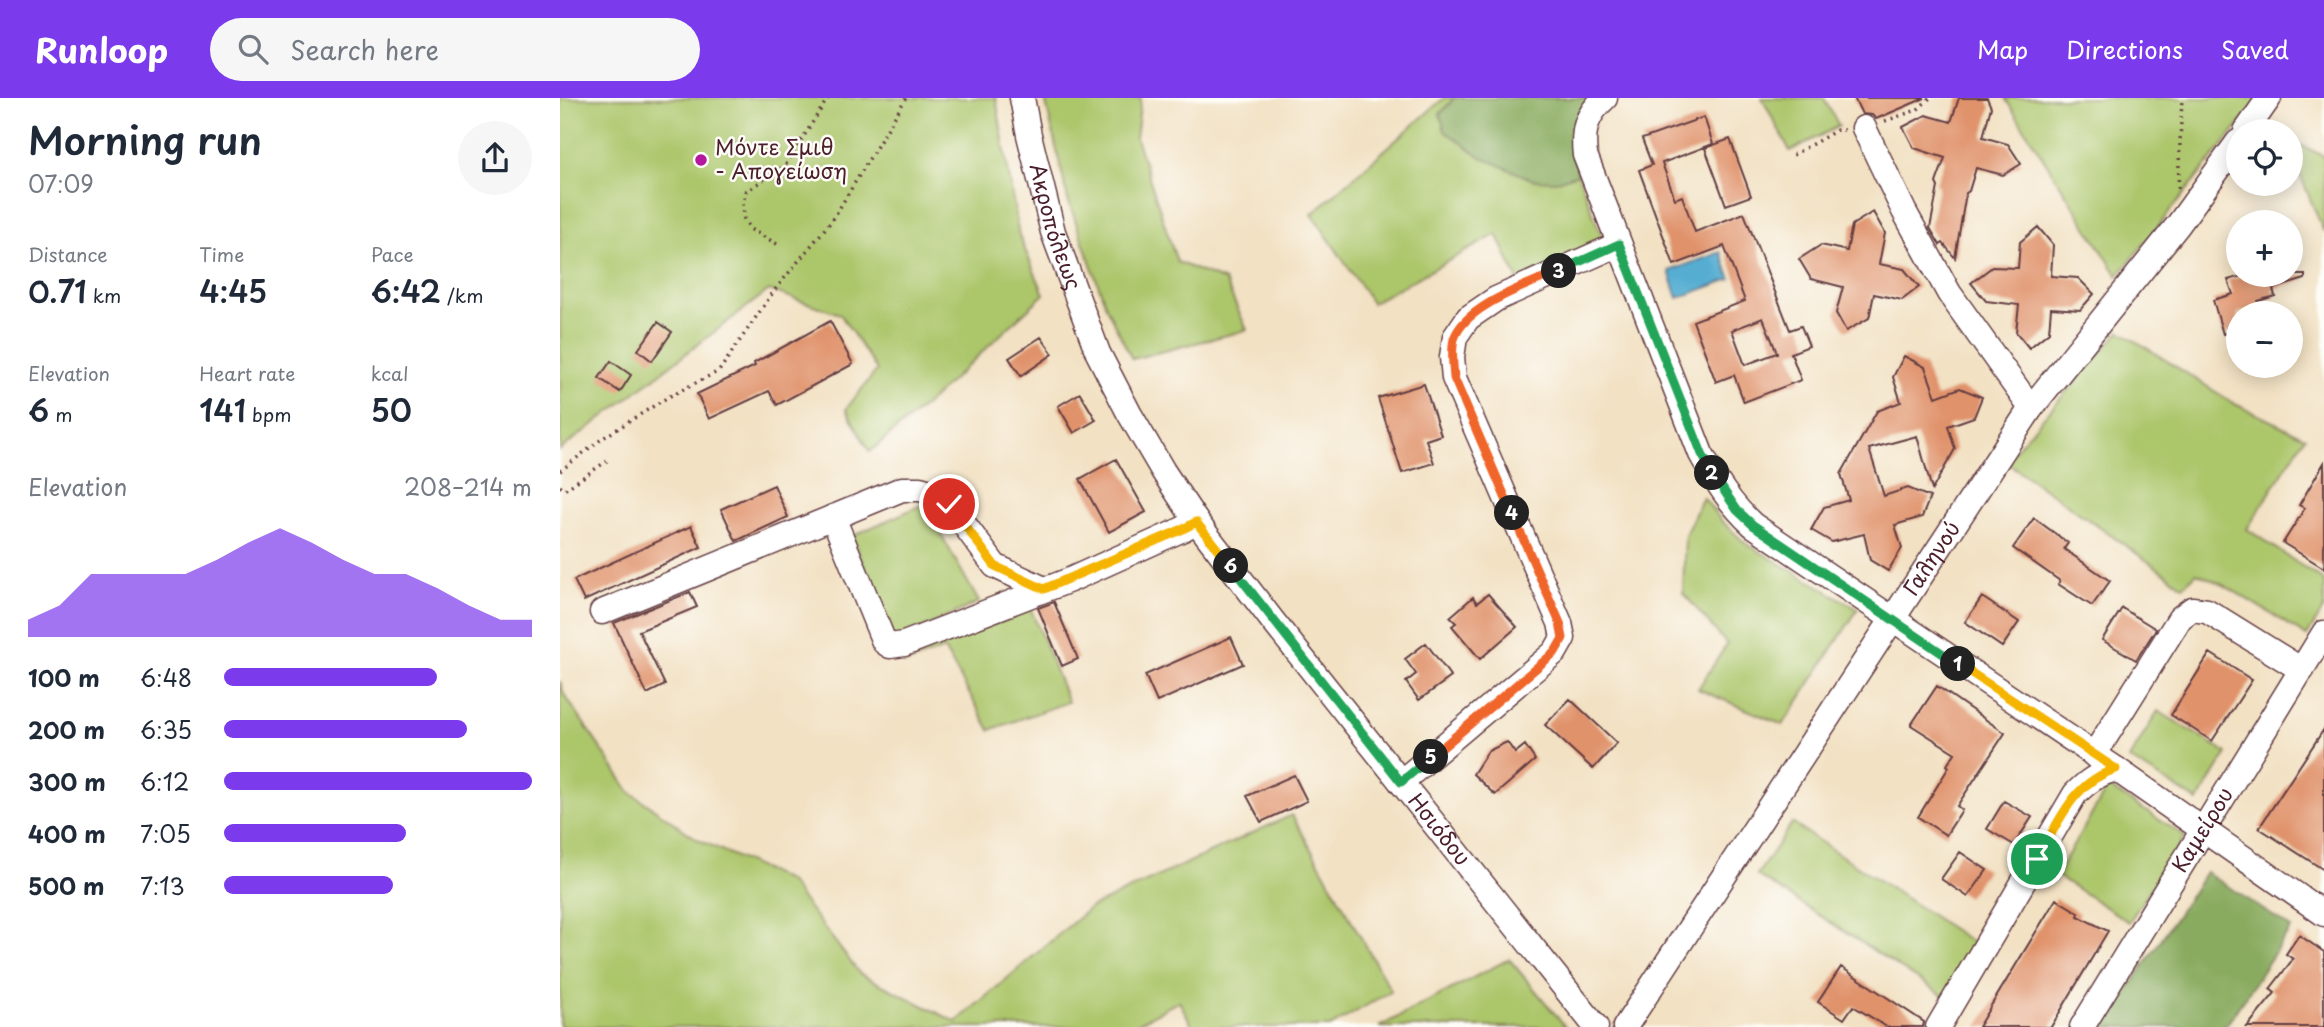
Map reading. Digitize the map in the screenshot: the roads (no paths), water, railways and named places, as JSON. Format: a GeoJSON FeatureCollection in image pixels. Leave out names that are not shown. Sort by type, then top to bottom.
{"type":"FeatureCollection","features":[{"type":"Feature","properties":{"kind":"street","name":"Ακροπόλεως"},"geometry":{"type":"LineString","coordinates":[[1022,98],[1038,177],[1053,232],[1098,353]]}},
{"type":"Feature","properties":{"kind":"street"},"geometry":{"type":"LineString","coordinates":[[1605,98],[1593,109],[1585,122],[1585,155],[1702,454],[1721,490],[1737,510],[1753,525],[2116,769],[2324,914]]}},
{"type":"Feature","properties":{"kind":"street"},"geometry":{"type":"LineString","coordinates":[[2254,119],[2269,98]]}},
{"type":"Feature","properties":{"kind":"street"},"geometry":{"type":"LineString","coordinates":[[1864,128],[1904,211],[1949,293],[2031,408]]}},
{"type":"Feature","properties":{"kind":"street","name":"Γαληνού"},"geometry":{"type":"LineString","coordinates":[[1625,1027],[2031,408],[2178,225],[2226,159]]}},
{"type":"Feature","properties":{"kind":"street"},"geometry":{"type":"LineString","coordinates":[[1401,782],[1555,652],[1563,638],[1560,623],[1454,378],[1452,357],[1455,337],[1468,318],[1496,299],[1619,244]]}},
{"type":"Feature","properties":{"kind":"street","name":"Ησιόδου"},"geometry":{"type":"LineString","coordinates":[[1098,353],[1129,413],[1196,522],[1596,1027]]}},
{"type":"Feature","properties":{"kind":"street"},"geometry":{"type":"LineString","coordinates":[[602,612],[902,489],[920,489],[937,494],[949,504],[995,566],[1044,589]]}},
{"type":"Feature","properties":{"kind":"street"},"geometry":{"type":"LineString","coordinates":[[833,517],[884,642],[890,646],[904,644],[1044,589],[1196,522]]}},
{"type":"Feature","properties":{"kind":"street"},"geometry":{"type":"LineString","coordinates":[[2094,755],[2180,618],[2192,609],[2207,611],[2302,670]]}},
{"type":"Feature","properties":{"kind":"street","name":"Καμείρου"},"geometry":{"type":"LineString","coordinates":[[2082,1027],[2324,633]]}},
{"type":"Feature","properties":{"kind":"street"},"geometry":{"type":"LineString","coordinates":[[1938,1027],[2075,794],[2101,773],[2116,769]]}},
{"type":"Feature","properties":{"kind":"water"},"geometry":{"type":"Polygon","coordinates":[[[1721,252],[1731,279],[1678,298],[1669,271],[1721,252]]]}},
{"type":"Feature","properties":{"kind":"place","name":"Μόντε Σμιθ - Απογείωση"},"geometry":{"type":"Point","coordinates":[701,160]}}]}
